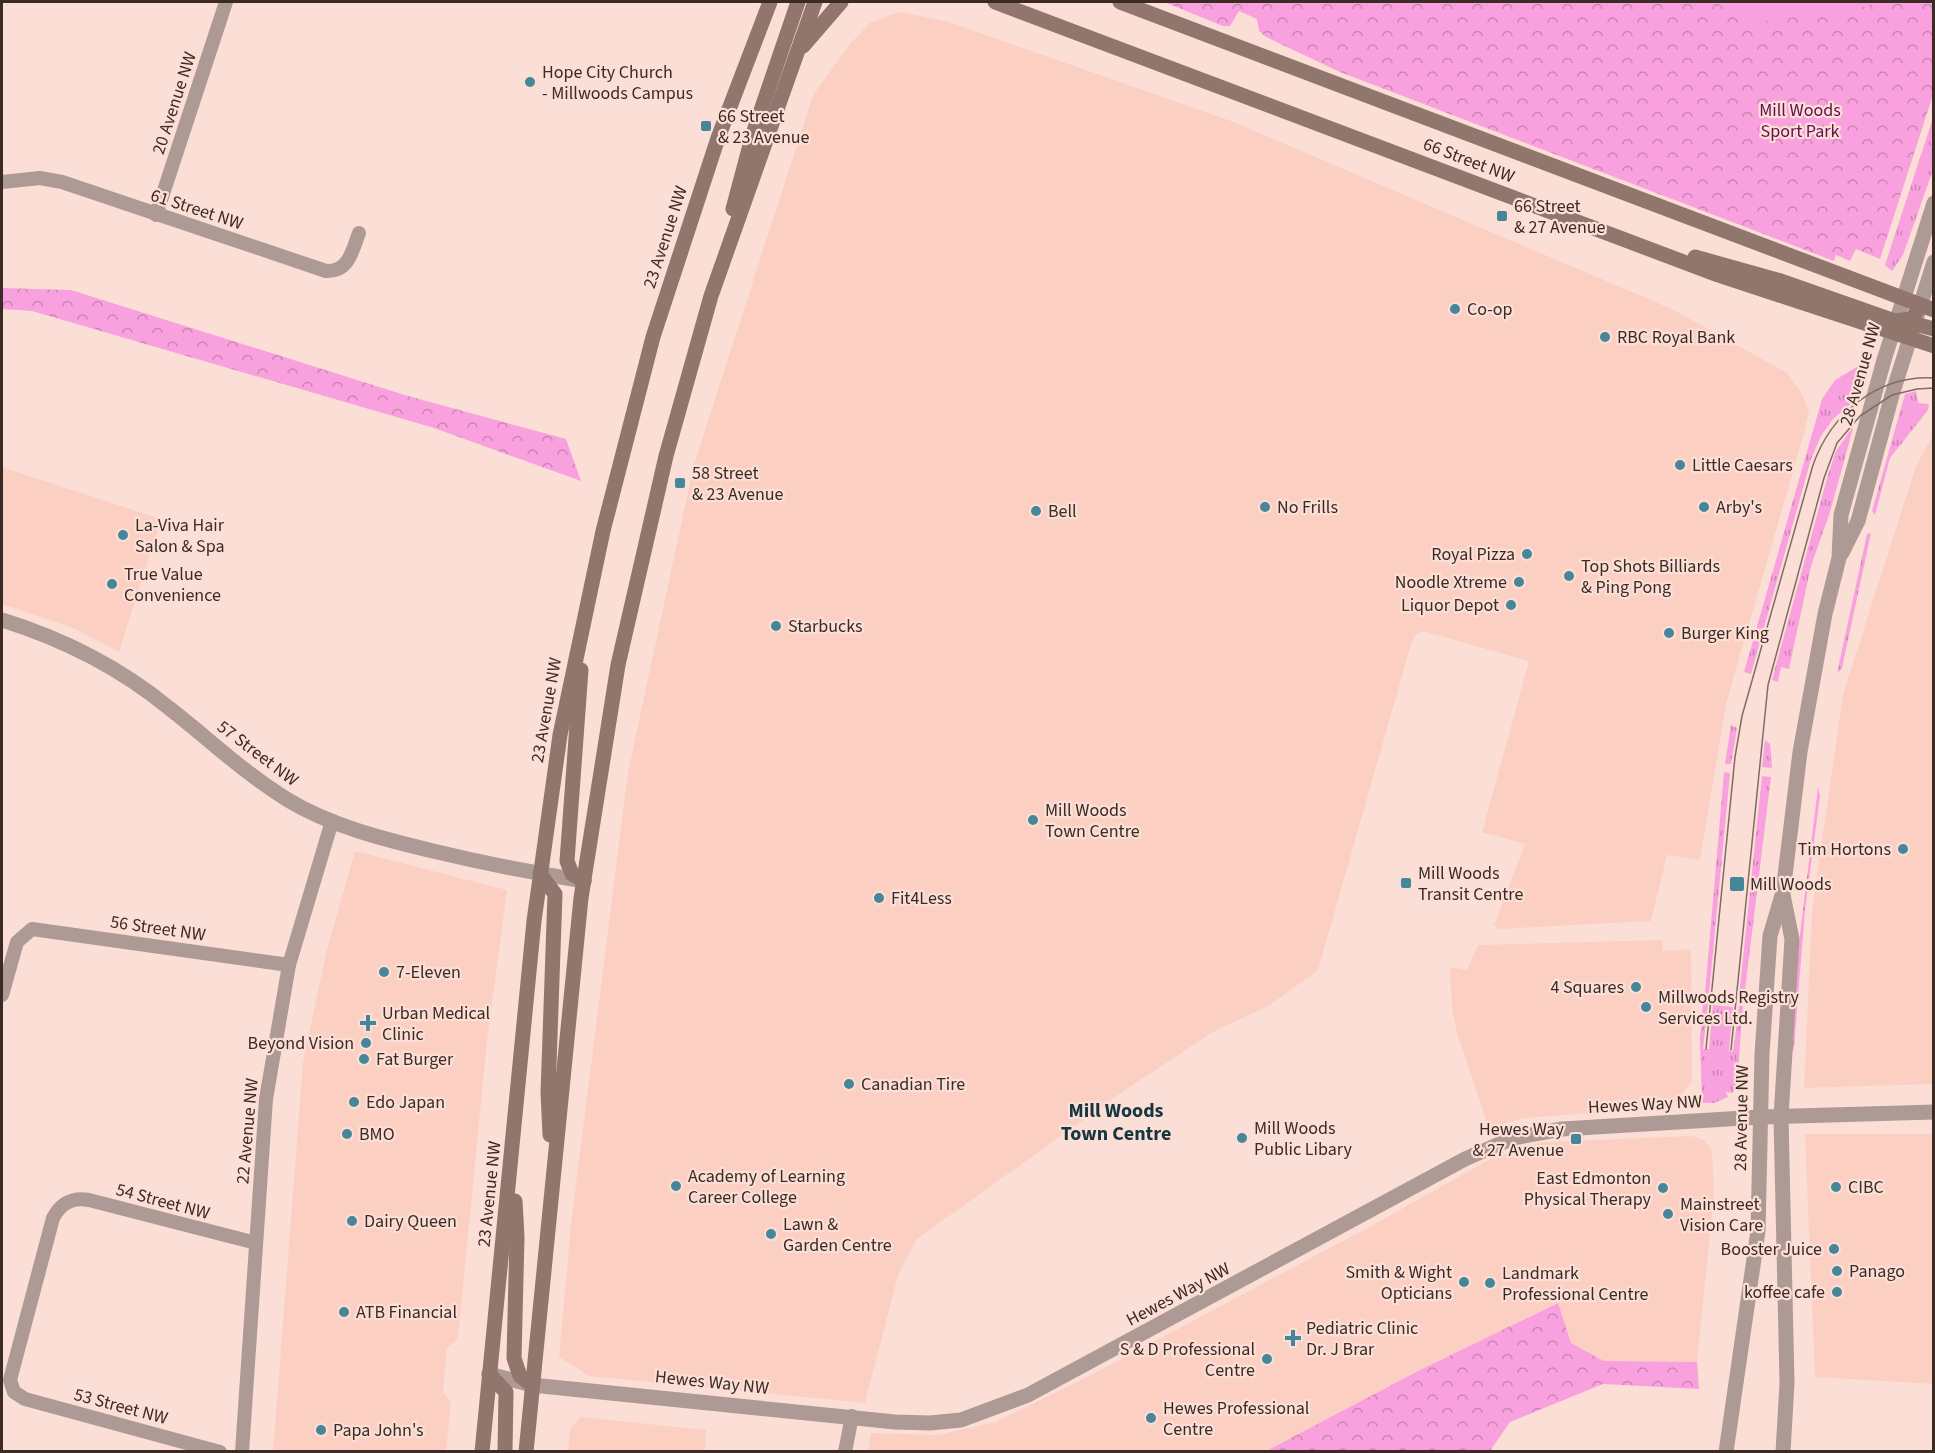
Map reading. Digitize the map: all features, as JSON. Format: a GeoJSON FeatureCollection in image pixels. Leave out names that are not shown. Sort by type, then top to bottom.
{"type":"FeatureCollection","features":[{"type":"Feature","properties":{"kind":"main road"},"geometry":{"type":"LineString","coordinates":[[761,2],[762,23]]}},
{"type":"Feature","properties":{"kind":"main road","name":"23 Avenue NW"},"geometry":{"type":"LineString","coordinates":[[482,1452],[540,874],[560,735],[603,531],[653,337],[718,138],[770,2]]}},
{"type":"Feature","properties":{"kind":"main road"},"geometry":{"type":"LineString","coordinates":[[526,1452],[584,880],[618,665],[641,559],[753,135],[798,2]]}},
{"type":"Feature","properties":{"kind":"main road"},"geometry":{"type":"LineString","coordinates":[[711,296],[815,2]]}},
{"type":"Feature","properties":{"kind":"main road"},"geometry":{"type":"LineString","coordinates":[[797,53],[841,2]]}},
{"type":"Feature","properties":{"kind":"main road","name":"66 Street NW"},"geometry":{"type":"LineString","coordinates":[[995,2],[1597,229],[1781,281],[1894,327]]}},
{"type":"Feature","properties":{"kind":"main road","name":"66 Street NW"},"geometry":{"type":"LineString","coordinates":[[1120,2],[1927,308]]}},
{"type":"Feature","properties":{"kind":"main road"},"geometry":{"type":"LineString","coordinates":[[1894,327],[1912,319],[1927,308]]}},
{"type":"Feature","properties":{"kind":"main road"},"geometry":{"type":"LineString","coordinates":[[1894,327],[1911,331],[1934,329]]}},
{"type":"Feature","properties":{"kind":"main road"},"geometry":{"type":"LineString","coordinates":[[1911,331],[1934,346]]}},
{"type":"Feature","properties":{"kind":"main road"},"geometry":{"type":"LineString","coordinates":[[581,631],[580,694],[567,861],[573,874],[584,880]]}},
{"type":"Feature","properties":{"kind":"main road"},"geometry":{"type":"LineString","coordinates":[[540,874],[555,894],[548,1093],[554,1168]]}},
{"type":"Feature","properties":{"kind":"main road"},"geometry":{"type":"LineString","coordinates":[[513,1154],[517,1237],[514,1358],[520,1376],[532,1385]]}},
{"type":"Feature","properties":{"kind":"main road"},"geometry":{"type":"LineString","coordinates":[[489,1374],[506,1392],[505,1452]]}},
{"type":"Feature","properties":{"kind":"street","name":"20 Avenue NW"},"geometry":{"type":"LineString","coordinates":[[156,215],[225,2]]}},
{"type":"Feature","properties":{"kind":"street","name":"61 Street NW"},"geometry":{"type":"LineString","coordinates":[[2,182],[40,178],[62,182],[326,271],[336,272],[345,266],[359,233]]}},
{"type":"Feature","properties":{"kind":"street","name":"28 Avenue NW"},"geometry":{"type":"LineString","coordinates":[[1726,1452],[1758,1231],[1768,947],[1783,892],[1800,752],[1825,614],[1839,558],[1841,515],[1902,298],[1934,203]]}},
{"type":"Feature","properties":{"kind":"street","name":"28 Avenue NW"},"geometry":{"type":"LineString","coordinates":[[1839,558],[1858,521],[1911,331],[1927,308],[1934,262]]}},
{"type":"Feature","properties":{"kind":"street","name":"57 Street NW"},"geometry":{"type":"LineString","coordinates":[[2,621],[66,644],[105,663],[169,707],[260,783],[290,801],[332,821],[415,847],[540,874],[584,880]]}},
{"type":"Feature","properties":{"kind":"street","name":"22 Avenue NW"},"geometry":{"type":"LineString","coordinates":[[242,1452],[266,1099],[289,965],[332,821]]}},
{"type":"Feature","properties":{"kind":"street","name":"28 Avenue NW"},"geometry":{"type":"LineString","coordinates":[[1783,892],[1792,939],[1781,1117],[1787,1383],[1783,1452]]}},
{"type":"Feature","properties":{"kind":"street","name":"56 Street NW"},"geometry":{"type":"LineString","coordinates":[[2,995],[14,949],[23,934],[32,929],[289,965]]}},
{"type":"Feature","properties":{"kind":"street","name":"Hewes Way NW"},"geometry":{"type":"LineString","coordinates":[[489,1374],[532,1385],[895,1422],[960,1420],[1009,1403],[1125,1345],[1473,1155],[1513,1138],[1595,1126],[1761,1117],[1934,1112]]}},
{"type":"Feature","properties":{"kind":"street","name":"54 Street NW"},"geometry":{"type":"LineString","coordinates":[[14,1392],[11,1387],[12,1373],[53,1218],[63,1205],[75,1199],[89,1200],[256,1243]]}},
{"type":"Feature","properties":{"kind":"street","name":"53 Street NW"},"geometry":{"type":"LineString","coordinates":[[14,1392],[25,1399],[220,1452]]}},
{"type":"Feature","properties":{"kind":"street"},"geometry":{"type":"LineString","coordinates":[[1732,1407],[1735,1452]]}},
{"type":"Feature","properties":{"kind":"street"},"geometry":{"type":"LineString","coordinates":[[845,1452],[852,1416]]}},
{"type":"Feature","properties":{"kind":"shaded area"},"geometry":{"type":"Polygon","coordinates":[[[899,12],[949,22],[1231,121],[1672,309],[1787,373],[1801,392],[1809,411],[1804,433],[1726,704],[1700,860],[1667,855],[1651,921],[1500,929],[1494,925],[1525,844],[1482,832],[1529,661],[1423,631],[1415,635],[1410,648],[1318,970],[1270,1005],[1213,1032],[1128,1088],[917,1239],[898,1275],[865,1403],[589,1376],[559,1357],[571,1224],[628,772],[694,464],[813,95],[850,44],[870,23],[899,12]]]}},
{"type":"Feature","properties":{"kind":"shaded area"},"geometry":{"type":"Polygon","coordinates":[[[1933,435],[1933,1084],[1804,1088],[1812,911],[1843,694],[1916,466],[1933,435]]]}},
{"type":"Feature","properties":{"kind":"shaded area"},"geometry":{"type":"Polygon","coordinates":[[[2,467],[161,519],[119,652],[73,628],[2,604],[2,467]]]}},
{"type":"Feature","properties":{"kind":"shaded area"},"geometry":{"type":"Polygon","coordinates":[[[355,851],[507,890],[487,1041],[458,1338],[447,1348],[443,1392],[451,1403],[446,1451],[273,1451],[303,1062],[326,953],[355,851]]]}},
{"type":"Feature","properties":{"kind":"shaded area"},"geometry":{"type":"Polygon","coordinates":[[[1662,940],[1663,951],[1691,949],[1692,1082],[1671,1107],[1524,1118],[1489,1128],[1458,1037],[1452,1009],[1450,967],[1467,970],[1478,945],[1662,940]]]}},
{"type":"Feature","properties":{"kind":"shaded area"},"geometry":{"type":"Polygon","coordinates":[[[1805,1134],[1933,1134],[1933,1384],[1815,1377],[1805,1134]]]}},
{"type":"Feature","properties":{"kind":"shaded area"},"geometry":{"type":"Polygon","coordinates":[[[1692,1136],[1704,1140],[1712,1149],[1714,1196],[1697,1362],[1604,1361],[1571,1343],[1557,1303],[1420,1370],[1266,1451],[868,1452],[871,1433],[938,1435],[996,1422],[1091,1375],[1373,1225],[1492,1158],[1543,1142],[1692,1136]]]}},
{"type":"Feature","properties":{"kind":"shaded area"},"geometry":{"type":"Polygon","coordinates":[[[581,1417],[706,1430],[705,1451],[568,1451],[570,1428],[581,1417]]]}},
{"type":"Feature","properties":{"kind":"green space","name":"Mill Woods Sport Park"},"geometry":{"type":"Polygon","coordinates":[[[1164,2],[1933,2],[1933,95],[1880,259],[1856,249],[1850,261],[1836,255],[1834,261],[1340,72],[1266,37],[1259,31],[1257,19],[1239,11],[1230,26],[1223,26],[1164,2]]]}},
{"type":"Feature","properties":{"kind":"green space"},"geometry":{"type":"Polygon","coordinates":[[[1715,2],[1880,2],[1856,9],[1750,23],[1715,2]]]}},
{"type":"Feature","properties":{"kind":"green space"},"geometry":{"type":"Polygon","coordinates":[[[1933,118],[1933,170],[1903,255],[1892,271],[1885,265],[1933,118]]]}},
{"type":"Feature","properties":{"kind":"green space"},"geometry":{"type":"Polygon","coordinates":[[[2,288],[71,290],[408,396],[566,439],[581,481],[434,428],[32,311],[2,309],[2,288]]]}},
{"type":"Feature","properties":{"kind":"green space"},"geometry":{"type":"Polygon","coordinates":[[[1865,362],[1867,372],[1861,395],[1833,419],[1821,436],[1811,459],[1751,674],[1744,672],[1822,399],[1835,380],[1865,362]]]}},
{"type":"Feature","properties":{"kind":"green space"},"geometry":{"type":"Polygon","coordinates":[[[1916,391],[1918,403],[1929,404],[1928,410],[1890,458],[1875,515],[1872,511],[1905,394],[1916,391]]]}},
{"type":"Feature","properties":{"kind":"green space"},"geometry":{"type":"Polygon","coordinates":[[[1854,425],[1830,512],[1811,566],[1789,669],[1781,667],[1778,682],[1772,680],[1828,475],[1836,451],[1854,425]]]}},
{"type":"Feature","properties":{"kind":"green space"},"geometry":{"type":"Polygon","coordinates":[[[1871,533],[1842,668],[1837,673],[1867,534],[1871,533]]]}},
{"type":"Feature","properties":{"kind":"green space"},"geometry":{"type":"Polygon","coordinates":[[[1731,725],[1737,728],[1731,764],[1725,764],[1731,725]]]}},
{"type":"Feature","properties":{"kind":"green space"},"geometry":{"type":"Polygon","coordinates":[[[1765,740],[1770,744],[1772,768],[1762,767],[1765,740]]]}},
{"type":"Feature","properties":{"kind":"green space"},"geometry":{"type":"Polygon","coordinates":[[[1724,772],[1730,773],[1709,994],[1705,993],[1724,772]]]}},
{"type":"Feature","properties":{"kind":"green space"},"geometry":{"type":"Polygon","coordinates":[[[1762,776],[1771,777],[1744,998],[1739,997],[1762,776]]]}},
{"type":"Feature","properties":{"kind":"green space"},"geometry":{"type":"Polygon","coordinates":[[[1818,787],[1820,796],[1805,910],[1794,1048],[1791,1055],[1799,943],[1818,787]]]}},
{"type":"Feature","properties":{"kind":"green space"},"geometry":{"type":"Polygon","coordinates":[[[1703,1003],[1708,1003],[1703,1049],[1709,1049],[1713,1005],[1733,1007],[1729,1051],[1733,1052],[1739,1006],[1743,1006],[1737,1083],[1733,1093],[1726,1092],[1728,1097],[1714,1103],[1702,1103],[1700,1039],[1703,1003]]]}},
{"type":"Feature","properties":{"kind":"green space"},"geometry":{"type":"Polygon","coordinates":[[[1558,1303],[1571,1343],[1604,1361],[1697,1362],[1699,1389],[1603,1384],[1510,1422],[1490,1451],[1266,1451],[1420,1370],[1558,1303]]]}},
{"type":"Feature","properties":{"kind":"tram line"},"geometry":{"type":"LineString","coordinates":[[1706,1049],[1735,757],[1742,716],[1813,465],[1831,429],[1859,401],[1894,383],[1934,378]]}},
{"type":"Feature","properties":{"kind":"tram line"},"geometry":{"type":"LineString","coordinates":[[1731,1050],[1768,685],[1824,478],[1837,443],[1860,416],[1892,395],[1917,389],[1934,388]]}},
{"type":"Feature","properties":{"kind":"place","name":"Hope City Church - Millwoods Campus"},"geometry":{"type":"Point","coordinates":[530,82]}},
{"type":"Feature","properties":{"kind":"place","name":"66 Street & 23 Avenue"},"geometry":{"type":"Point","coordinates":[706,126]}},
{"type":"Feature","properties":{"kind":"place","name":"66 Street & 27 Avenue"},"geometry":{"type":"Point","coordinates":[1502,216]}},
{"type":"Feature","properties":{"kind":"place","name":"Co-op"},"geometry":{"type":"Point","coordinates":[1455,309]}},
{"type":"Feature","properties":{"kind":"place","name":"RBC Royal Bank"},"geometry":{"type":"Point","coordinates":[1605,337]}},
{"type":"Feature","properties":{"kind":"place","name":"Little Caesars"},"geometry":{"type":"Point","coordinates":[1680,465]}},
{"type":"Feature","properties":{"kind":"place","name":"58 Street & 23 Avenue"},"geometry":{"type":"Point","coordinates":[680,483]}},
{"type":"Feature","properties":{"kind":"place","name":"No Frills"},"geometry":{"type":"Point","coordinates":[1265,507]}},
{"type":"Feature","properties":{"kind":"place","name":"Arby's"},"geometry":{"type":"Point","coordinates":[1704,507]}},
{"type":"Feature","properties":{"kind":"place","name":"Bell"},"geometry":{"type":"Point","coordinates":[1036,511]}},
{"type":"Feature","properties":{"kind":"place","name":"La-Viva Hair Salon & Spa"},"geometry":{"type":"Point","coordinates":[123,535]}},
{"type":"Feature","properties":{"kind":"place","name":"Royal Pizza"},"geometry":{"type":"Point","coordinates":[1527,554]}},
{"type":"Feature","properties":{"kind":"place","name":"Top Shots Billiards & Ping Pong"},"geometry":{"type":"Point","coordinates":[1569,576]}},
{"type":"Feature","properties":{"kind":"place","name":"Noodle Xtreme"},"geometry":{"type":"Point","coordinates":[1519,582]}},
{"type":"Feature","properties":{"kind":"place","name":"True Value Convenience"},"geometry":{"type":"Point","coordinates":[112,584]}},
{"type":"Feature","properties":{"kind":"place","name":"Liquor Depot"},"geometry":{"type":"Point","coordinates":[1511,605]}},
{"type":"Feature","properties":{"kind":"place","name":"Starbucks"},"geometry":{"type":"Point","coordinates":[776,626]}},
{"type":"Feature","properties":{"kind":"place","name":"Burger King"},"geometry":{"type":"Point","coordinates":[1669,633]}},
{"type":"Feature","properties":{"kind":"place","name":"Mill Woods Town Centre"},"geometry":{"type":"Point","coordinates":[1033,820]}},
{"type":"Feature","properties":{"kind":"place","name":"Tim Hortons"},"geometry":{"type":"Point","coordinates":[1903,849]}},
{"type":"Feature","properties":{"kind":"place","name":"Mill Woods Transit Centre"},"geometry":{"type":"Point","coordinates":[1406,883]}},
{"type":"Feature","properties":{"kind":"place","name":"Mill Woods"},"geometry":{"type":"Point","coordinates":[1737,884]}},
{"type":"Feature","properties":{"kind":"place","name":"Fit4Less"},"geometry":{"type":"Point","coordinates":[879,898]}},
{"type":"Feature","properties":{"kind":"place","name":"7-Eleven"},"geometry":{"type":"Point","coordinates":[384,972]}},
{"type":"Feature","properties":{"kind":"place","name":"4 Squares"},"geometry":{"type":"Point","coordinates":[1636,987]}},
{"type":"Feature","properties":{"kind":"place","name":"Millwoods Registry Services Ltd."},"geometry":{"type":"Point","coordinates":[1646,1007]}},
{"type":"Feature","properties":{"kind":"place","name":"Urban Medical Clinic"},"geometry":{"type":"Point","coordinates":[368,1023]}},
{"type":"Feature","properties":{"kind":"place","name":"Beyond Vision"},"geometry":{"type":"Point","coordinates":[366,1043]}},
{"type":"Feature","properties":{"kind":"place","name":"Fat Burger"},"geometry":{"type":"Point","coordinates":[364,1059]}},
{"type":"Feature","properties":{"kind":"place","name":"Canadian Tire"},"geometry":{"type":"Point","coordinates":[849,1084]}},
{"type":"Feature","properties":{"kind":"place","name":"Edo Japan"},"geometry":{"type":"Point","coordinates":[354,1102]}},
{"type":"Feature","properties":{"kind":"place","name":"BMO"},"geometry":{"type":"Point","coordinates":[347,1134]}},
{"type":"Feature","properties":{"kind":"place","name":"Mill Woods Public Libary"},"geometry":{"type":"Point","coordinates":[1242,1138]}},
{"type":"Feature","properties":{"kind":"place","name":"Hewes Way & 27 Avenue"},"geometry":{"type":"Point","coordinates":[1576,1139]}},
{"type":"Feature","properties":{"kind":"place","name":"Academy of Learning Career College"},"geometry":{"type":"Point","coordinates":[676,1186]}},
{"type":"Feature","properties":{"kind":"place","name":"CIBC"},"geometry":{"type":"Point","coordinates":[1836,1187]}},
{"type":"Feature","properties":{"kind":"place","name":"East Edmonton Physical Therapy"},"geometry":{"type":"Point","coordinates":[1663,1188]}},
{"type":"Feature","properties":{"kind":"place","name":"Mainstreet Vision Care"},"geometry":{"type":"Point","coordinates":[1668,1214]}},
{"type":"Feature","properties":{"kind":"place","name":"Dairy Queen"},"geometry":{"type":"Point","coordinates":[352,1221]}},
{"type":"Feature","properties":{"kind":"place","name":"Lawn & Garden Centre"},"geometry":{"type":"Point","coordinates":[771,1234]}},
{"type":"Feature","properties":{"kind":"place","name":"Booster Juice"},"geometry":{"type":"Point","coordinates":[1834,1249]}},
{"type":"Feature","properties":{"kind":"place","name":"Panago"},"geometry":{"type":"Point","coordinates":[1837,1271]}},
{"type":"Feature","properties":{"kind":"place","name":"Smith & Wight Opticians"},"geometry":{"type":"Point","coordinates":[1464,1282]}},
{"type":"Feature","properties":{"kind":"place","name":"Landmark Professional Centre"},"geometry":{"type":"Point","coordinates":[1490,1283]}},
{"type":"Feature","properties":{"kind":"place","name":"koffee cafe"},"geometry":{"type":"Point","coordinates":[1837,1292]}},
{"type":"Feature","properties":{"kind":"place","name":"ATB Financial"},"geometry":{"type":"Point","coordinates":[344,1312]}},
{"type":"Feature","properties":{"kind":"place","name":"Pediatric Clinic Dr. J Brar"},"geometry":{"type":"Point","coordinates":[1293,1338]}},
{"type":"Feature","properties":{"kind":"place","name":"S & D Professional Centre"},"geometry":{"type":"Point","coordinates":[1267,1359]}},
{"type":"Feature","properties":{"kind":"place","name":"Hewes Professional Centre"},"geometry":{"type":"Point","coordinates":[1151,1418]}},
{"type":"Feature","properties":{"kind":"place","name":"Papa John's"},"geometry":{"type":"Point","coordinates":[321,1430]}},
{"type":"Feature","properties":{"kind":"district","name":"Mill Woods Town Centre"},"geometry":{"type":"Point","coordinates":[1116,1122]}}]}
